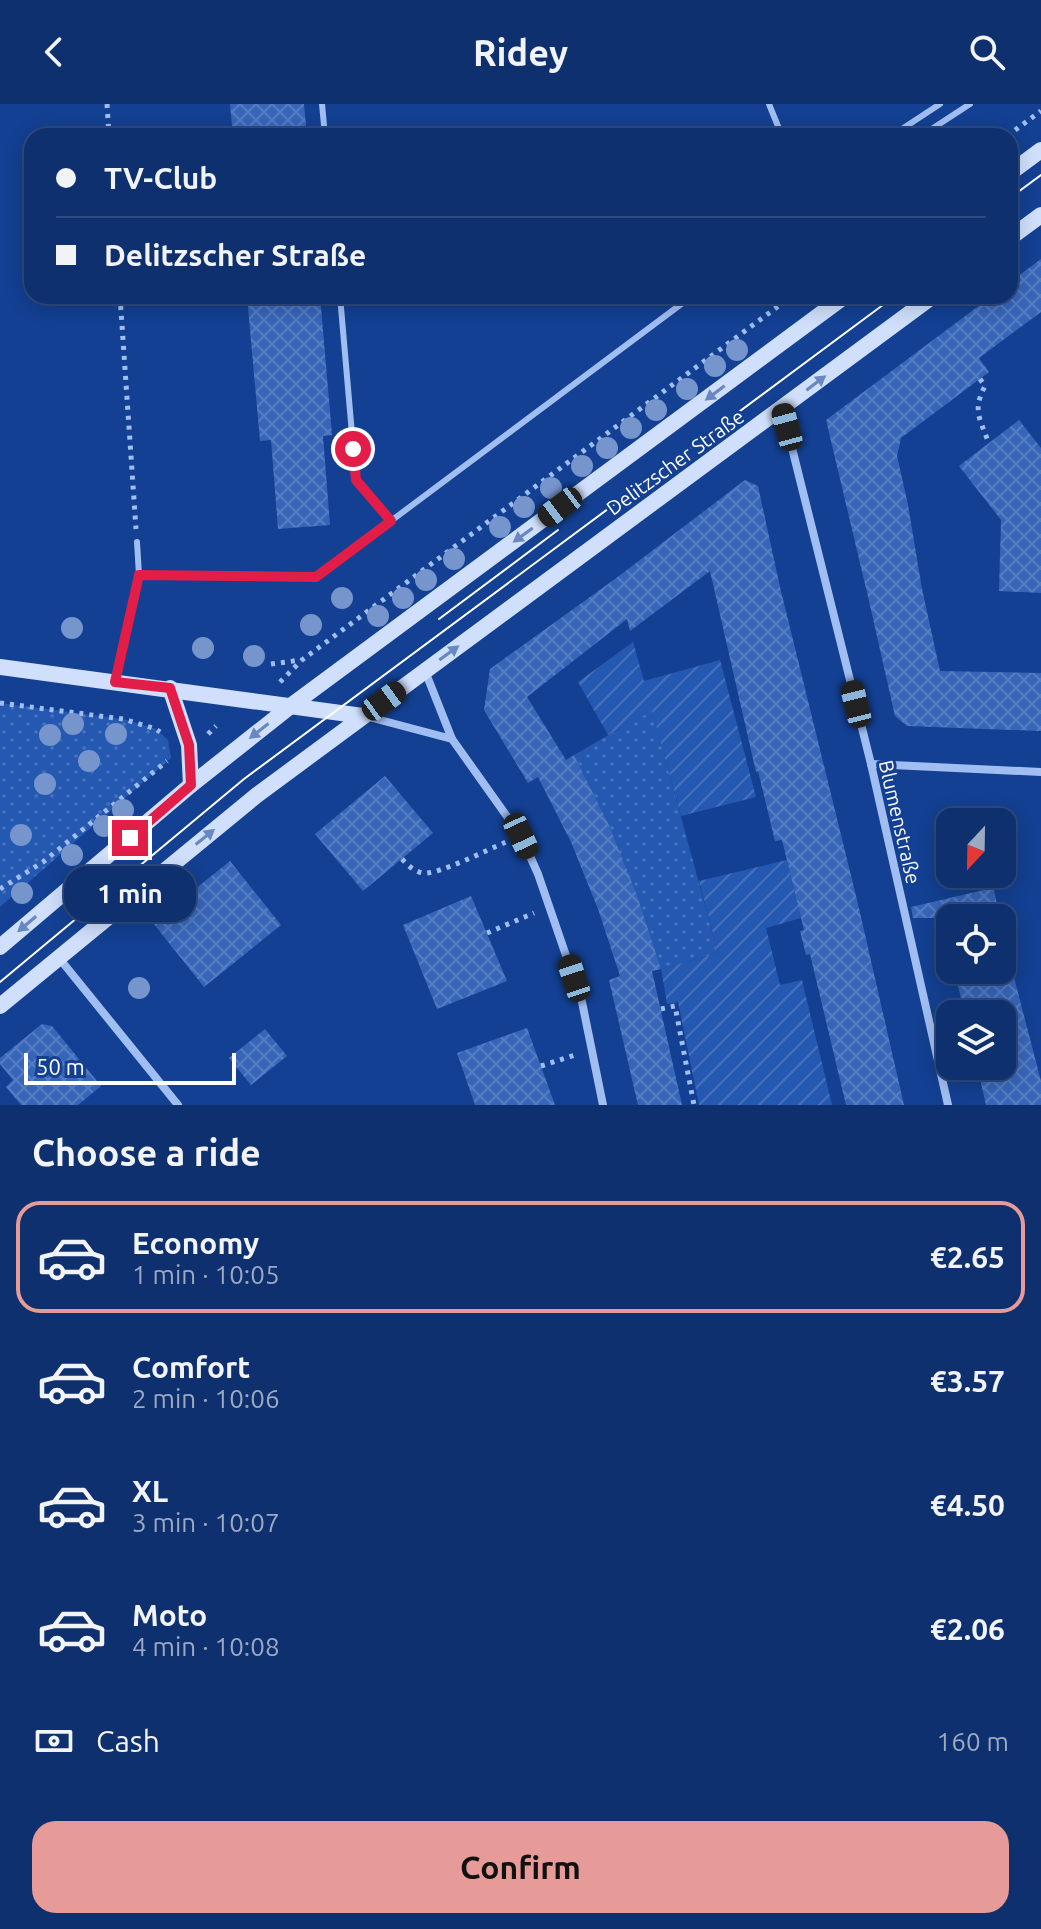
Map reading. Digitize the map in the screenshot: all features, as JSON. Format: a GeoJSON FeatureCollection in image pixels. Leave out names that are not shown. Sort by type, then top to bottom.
{"type":"FeatureCollection","features":[{"type":"Feature","properties":{"kind":"main road"},"geometry":{"type":"LineString","coordinates":[[1018,167],[1041,150]]}},
{"type":"Feature","properties":{"kind":"main road"},"geometry":{"type":"LineString","coordinates":[[1018,232],[1041,215]]}},
{"type":"Feature","properties":{"kind":"main road","name":"Delitzscher Straße"},"geometry":{"type":"LineString","coordinates":[[0,947],[191,785],[292,705],[834,304]]}},
{"type":"Feature","properties":{"kind":"main road","name":"Delitzscher Straße"},"geometry":{"type":"LineString","coordinates":[[0,1006],[257,795],[922,304]]}},
{"type":"Feature","properties":{"kind":"main road"},"geometry":{"type":"LineString","coordinates":[[0,667],[363,716]]}},
{"type":"Feature","properties":{"kind":"main road"},"geometry":{"type":"LineString","coordinates":[[170,688],[189,745],[191,785]]}},
{"type":"Feature","properties":{"kind":"street","name":"Blumenstraße"},"geometry":{"type":"LineString","coordinates":[[782,408],[871,764],[948,1105]]}},
{"type":"Feature","properties":{"kind":"street"},"geometry":{"type":"LineString","coordinates":[[425,671],[452,739],[521,836],[538,874],[582,1002],[603,1105]]}},
{"type":"Feature","properties":{"kind":"street"},"geometry":{"type":"LineString","coordinates":[[363,716],[452,739]]}},
{"type":"Feature","properties":{"kind":"street"},"geometry":{"type":"LineString","coordinates":[[871,764],[1041,772]]}},
{"type":"Feature","properties":{"kind":"street"},"geometry":{"type":"LineString","coordinates":[[59,958],[178,1105]]}},
{"type":"Feature","properties":{"kind":"lane"},"geometry":{"type":"LineString","coordinates":[[322,104],[324,128]]}},
{"type":"Feature","properties":{"kind":"lane"},"geometry":{"type":"LineString","coordinates":[[769,104],[779,128]]}},
{"type":"Feature","properties":{"kind":"lane"},"geometry":{"type":"LineString","coordinates":[[904,128],[940,104]]}},
{"type":"Feature","properties":{"kind":"lane"},"geometry":{"type":"LineString","coordinates":[[933,128],[970,104]]}},
{"type":"Feature","properties":{"kind":"lane"},"geometry":{"type":"LineString","coordinates":[[341,304],[356,480],[391,521]]}},
{"type":"Feature","properties":{"kind":"lane"},"geometry":{"type":"LineString","coordinates":[[139,575],[316,577],[681,304]]}},
{"type":"Feature","properties":{"kind":"lane"},"geometry":{"type":"LineString","coordinates":[[115,682],[139,575],[137,542]]}},
{"type":"Feature","properties":{"kind":"path"},"geometry":{"type":"LineString","coordinates":[[107,104],[108,128]]}},
{"type":"Feature","properties":{"kind":"path"},"geometry":{"type":"LineString","coordinates":[[1018,128],[1041,111]]}},
{"type":"Feature","properties":{"kind":"path"},"geometry":{"type":"LineString","coordinates":[[121,304],[137,542]]}},
{"type":"Feature","properties":{"kind":"path"},"geometry":{"type":"LineString","coordinates":[[271,664],[302,660],[781,304]]}},
{"type":"Feature","properties":{"kind":"path"},"geometry":{"type":"LineString","coordinates":[[980,379],[985,386],[977,401],[977,411],[989,444]]}},
{"type":"Feature","properties":{"kind":"path"},"geometry":{"type":"LineString","coordinates":[[0,703],[123,719],[156,729],[168,740]]}},
{"type":"Feature","properties":{"kind":"path"},"geometry":{"type":"LineString","coordinates":[[208,735],[216,726]]}},
{"type":"Feature","properties":{"kind":"path"},"geometry":{"type":"LineString","coordinates":[[0,889],[43,862],[171,758]]}},
{"type":"Feature","properties":{"kind":"path"},"geometry":{"type":"LineString","coordinates":[[402,859],[417,871],[432,873],[521,836]]}},
{"type":"Feature","properties":{"kind":"path"},"geometry":{"type":"LineString","coordinates":[[487,933],[550,907]]}},
{"type":"Feature","properties":{"kind":"path"},"geometry":{"type":"LineString","coordinates":[[661,1009],[675,1006],[694,1105]]}},
{"type":"Feature","properties":{"kind":"path"},"geometry":{"type":"LineString","coordinates":[[541,1066],[591,1050]]}},
{"type":"Feature","properties":{"kind":"shaded area"},"geometry":{"type":"Polygon","coordinates":[[[633,642],[644,681],[720,660],[756,797],[681,816],[652,711],[608,735],[578,682],[633,642]]]}},
{"type":"Feature","properties":{"kind":"shaded area"},"geometry":{"type":"Polygon","coordinates":[[[0,703],[123,719],[156,729],[168,740],[171,758],[0,907],[0,703]]]}},
{"type":"Feature","properties":{"kind":"shaded area"},"geometry":{"type":"Polygon","coordinates":[[[652,710],[718,953],[661,969],[637,895],[609,825],[574,755],[652,710]]]}},
{"type":"Feature","properties":{"kind":"shaded area"},"geometry":{"type":"Polygon","coordinates":[[[787,860],[801,918],[766,928],[780,985],[802,980],[832,1105],[699,1105],[678,1002],[667,1004],[661,969],[718,953],[699,881],[787,860]]]}},
{"type":"Feature","properties":{"kind":"building"},"geometry":{"type":"Polygon","coordinates":[[[230,104],[304,104],[306,128],[232,128],[230,104]]]}},
{"type":"Feature","properties":{"kind":"building"},"geometry":{"type":"Polygon","coordinates":[[[1041,259],[1041,312],[979,358],[989,372],[901,438],[897,456],[940,671],[1041,673],[1041,731],[907,726],[895,716],[826,420],[981,304],[1018,304],[1018,276],[1041,259]]]}},
{"type":"Feature","properties":{"kind":"building"},"geometry":{"type":"Polygon","coordinates":[[[248,304],[321,304],[332,435],[323,436],[330,525],[278,529],[271,440],[260,441],[248,304]]]}},
{"type":"Feature","properties":{"kind":"building"},"geometry":{"type":"Polygon","coordinates":[[[1019,420],[1041,448],[1041,593],[999,591],[1001,520],[959,466],[1019,420]]]}},
{"type":"Feature","properties":{"kind":"building"},"geometry":{"type":"Polygon","coordinates":[[[745,480],[758,486],[904,1105],[846,1105],[810,954],[806,955],[800,931],[804,930],[782,840],[775,841],[756,772],[710,571],[630,631],[627,619],[527,697],[566,760],[574,755],[609,825],[637,895],[661,969],[652,971],[682,1105],[638,1105],[609,980],[620,976],[598,909],[571,842],[538,777],[528,783],[484,710],[490,669],[745,480]]]}},
{"type":"Feature","properties":{"kind":"building"},"geometry":{"type":"Polygon","coordinates":[[[385,776],[433,833],[363,891],[315,834],[385,776]]]}},
{"type":"Feature","properties":{"kind":"building"},"geometry":{"type":"Polygon","coordinates":[[[230,861],[281,925],[204,987],[153,923],[230,861]]]}},
{"type":"Feature","properties":{"kind":"building"},"geometry":{"type":"Polygon","coordinates":[[[984,890],[994,890],[997,904],[936,904],[936,918],[913,918],[911,907],[984,890]]]}},
{"type":"Feature","properties":{"kind":"building"},"geometry":{"type":"Polygon","coordinates":[[[471,896],[507,981],[437,1009],[403,925],[471,896]]]}},
{"type":"Feature","properties":{"kind":"building"},"geometry":{"type":"Polygon","coordinates":[[[958,984],[1016,984],[1041,1081],[1041,1105],[986,1105],[980,1080],[1016,1080],[1016,1000],[962,1000],[958,984]]]}},
{"type":"Feature","properties":{"kind":"building"},"geometry":{"type":"Polygon","coordinates":[[[42,1024],[52,1026],[101,1086],[78,1105],[21,1105],[6,1087],[13,1080],[0,1064],[0,1058],[42,1024]]]}},
{"type":"Feature","properties":{"kind":"building"},"geometry":{"type":"Polygon","coordinates":[[[527,1028],[555,1105],[475,1105],[457,1053],[527,1028]]]}},
{"type":"Feature","properties":{"kind":"building"},"geometry":{"type":"Polygon","coordinates":[[[265,1029],[287,1056],[251,1085],[229,1058],[265,1029]]]}},
{"type":"Feature","properties":{"kind":"tram line"},"geometry":{"type":"LineString","coordinates":[[1018,192],[1041,175]]}},
{"type":"Feature","properties":{"kind":"tram line"},"geometry":{"type":"LineString","coordinates":[[0,982],[244,779],[884,304]]}},
{"type":"Feature","properties":{"kind":"tram line"},"geometry":{"type":"LineString","coordinates":[[439,619],[558,530]]}},
{"type":"Feature","properties":{"kind":"route"},"geometry":{"type":"LineString","coordinates":[[130,838],[191,785],[189,745],[170,688],[115,682],[139,575],[316,577],[391,521],[356,480],[353,449]]}}]}
